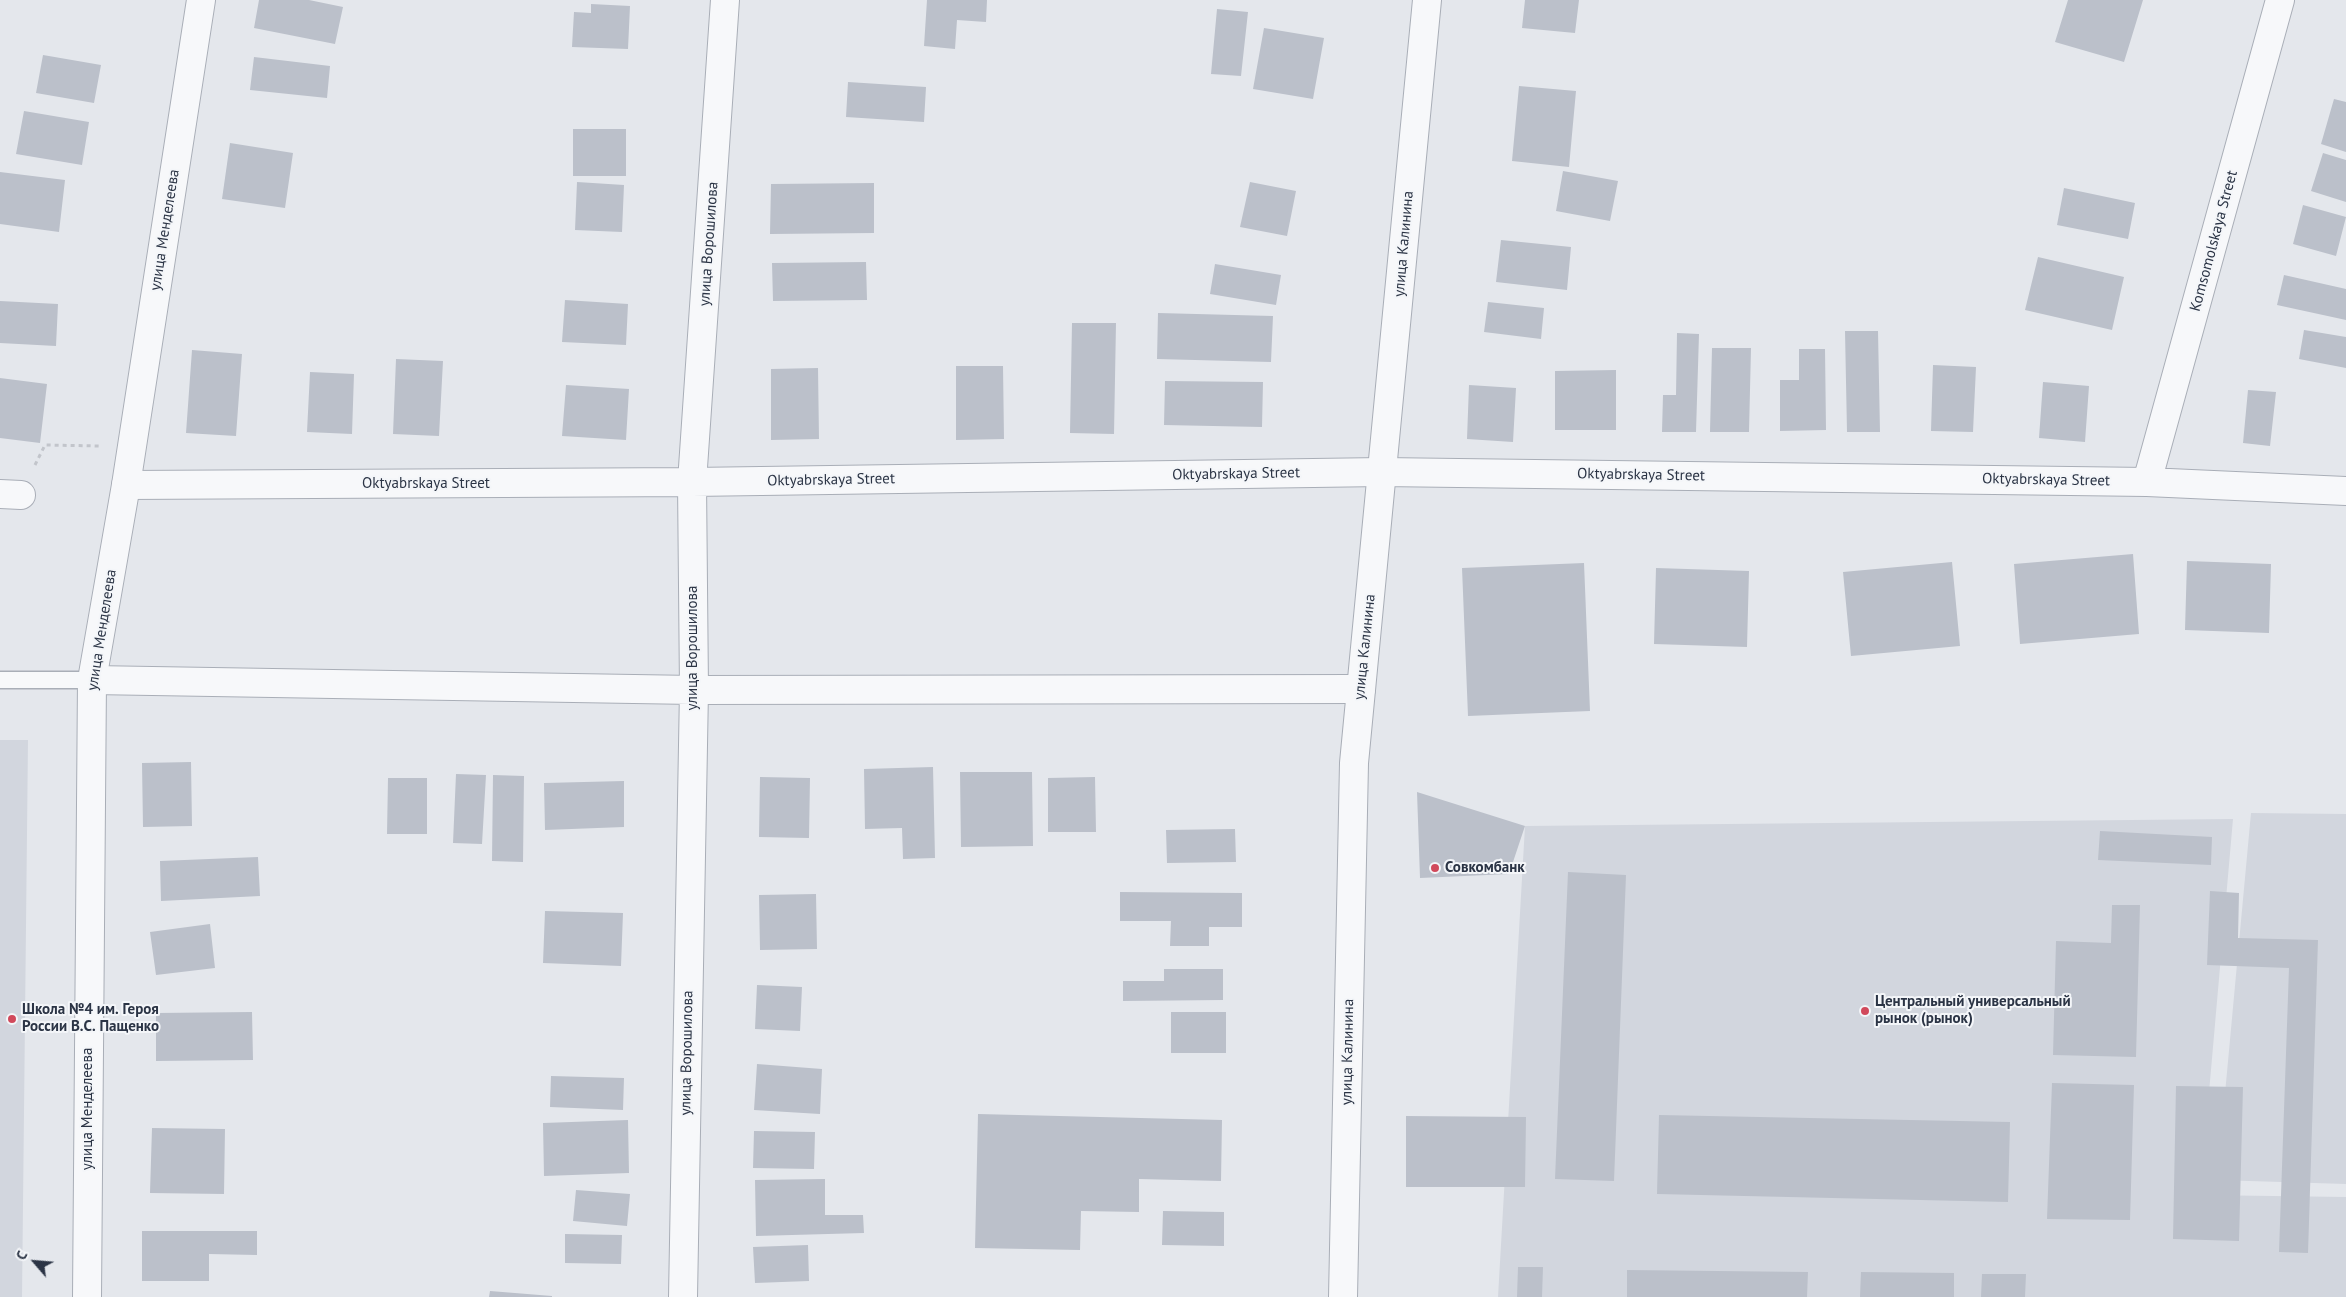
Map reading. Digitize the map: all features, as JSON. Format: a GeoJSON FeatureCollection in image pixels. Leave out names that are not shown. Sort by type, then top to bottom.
{"type":"FeatureCollection","features":[{"type":"Feature","properties":{"kind":"street","name":"улица Менделеева"},"geometry":{"type":"LineString","coordinates":[[87,1297],[92,680],[126,485],[201,0]]}},
{"type":"Feature","properties":{"kind":"street","name":"улица Ворошилова"},"geometry":{"type":"LineString","coordinates":[[683,1297],[694,690],[692,482],[725,0]]}},
{"type":"Feature","properties":{"kind":"street","name":"улица Калинина"},"geometry":{"type":"LineString","coordinates":[[1343,1297],[1354,763],[1427,0]]}},
{"type":"Feature","properties":{"kind":"street","name":"Komsomolskaya Street"},"geometry":{"type":"LineString","coordinates":[[2147,482],[2280,0]]}},
{"type":"Feature","properties":{"kind":"street","name":"Oktyabrskaya Street"},"geometry":{"type":"LineString","coordinates":[[126,485],[692,482],[1382,472],[2147,482],[2346,491]]}},
{"type":"Feature","properties":{"kind":"street"},"geometry":{"type":"LineString","coordinates":[[92,680],[694,690],[1362,689]]}},
{"type":"Feature","properties":{"kind":"lane"},"geometry":{"type":"LineString","coordinates":[[0,680],[92,680]]}},
{"type":"Feature","properties":{"kind":"path"},"geometry":{"type":"LineString","coordinates":[[10,495],[45,445],[132,447]]}},
{"type":"Feature","properties":{"kind":"shaded area","name":"Школа №4 им. Героя России В.С. Пащенко"},"geometry":{"type":"Polygon","coordinates":[[[0,740],[28,740],[22,1297],[0,1297],[0,740]]]}},
{"type":"Feature","properties":{"kind":"shaded area"},"geometry":{"type":"Polygon","coordinates":[[[2251,813],[2346,814],[2346,1184],[2217,1180],[2251,813]]]}},
{"type":"Feature","properties":{"kind":"shaded area","name":"Центральный универсальный рынок (рынок)"},"geometry":{"type":"Polygon","coordinates":[[[2233,819],[2200,1195],[2346,1197],[2346,1297],[1498,1297],[1525,826],[2233,819]]]}},
{"type":"Feature","properties":{"kind":"building"},"geometry":{"type":"Polygon","coordinates":[[[259,0],[309,0],[343,7],[335,44],[254,28],[259,0]]]}},
{"type":"Feature","properties":{"kind":"building"},"geometry":{"type":"Polygon","coordinates":[[[927,0],[987,0],[986,22],[957,20],[955,49],[924,46],[927,0]]]}},
{"type":"Feature","properties":{"kind":"building"},"geometry":{"type":"Polygon","coordinates":[[[1525,0],[1579,0],[1575,33],[1522,28],[1525,0]]]}},
{"type":"Feature","properties":{"kind":"building"},"geometry":{"type":"Polygon","coordinates":[[[2068,0],[2143,0],[2124,62],[2055,42],[2068,0]]]}},
{"type":"Feature","properties":{"kind":"building"},"geometry":{"type":"Polygon","coordinates":[[[591,4],[630,6],[628,49],[572,47],[574,12],[591,13],[591,4]]]}},
{"type":"Feature","properties":{"kind":"building"},"geometry":{"type":"Polygon","coordinates":[[[1217,9],[1248,12],[1241,76],[1211,74],[1217,9]]]}},
{"type":"Feature","properties":{"kind":"building"},"geometry":{"type":"Polygon","coordinates":[[[1264,28],[1324,38],[1313,99],[1253,89],[1264,28]]]}},
{"type":"Feature","properties":{"kind":"building"},"geometry":{"type":"Polygon","coordinates":[[[43,55],[101,65],[94,103],[36,93],[43,55]]]}},
{"type":"Feature","properties":{"kind":"building"},"geometry":{"type":"Polygon","coordinates":[[[254,57],[330,66],[327,98],[250,90],[254,57]]]}},
{"type":"Feature","properties":{"kind":"building"},"geometry":{"type":"Polygon","coordinates":[[[848,82],[926,87],[924,122],[846,117],[848,82]]]}},
{"type":"Feature","properties":{"kind":"building"},"geometry":{"type":"Polygon","coordinates":[[[1519,86],[1576,91],[1569,167],[1512,161],[1519,86]]]}},
{"type":"Feature","properties":{"kind":"building"},"geometry":{"type":"Polygon","coordinates":[[[2334,99],[2346,102],[2346,152],[2321,144],[2334,99]]]}},
{"type":"Feature","properties":{"kind":"building"},"geometry":{"type":"Polygon","coordinates":[[[24,111],[89,122],[82,165],[16,154],[24,111]]]}},
{"type":"Feature","properties":{"kind":"building"},"geometry":{"type":"Polygon","coordinates":[[[573,129],[626,129],[626,176],[573,176],[573,129]]]}},
{"type":"Feature","properties":{"kind":"building"},"geometry":{"type":"Polygon","coordinates":[[[230,143],[293,153],[285,208],[222,199],[230,143]]]}},
{"type":"Feature","properties":{"kind":"building"},"geometry":{"type":"Polygon","coordinates":[[[2323,153],[2346,160],[2346,202],[2311,191],[2323,153]]]}},
{"type":"Feature","properties":{"kind":"building"},"geometry":{"type":"Polygon","coordinates":[[[1563,171],[1618,181],[1610,221],[1556,211],[1563,171]]]}},
{"type":"Feature","properties":{"kind":"building"},"geometry":{"type":"Polygon","coordinates":[[[0,172],[65,180],[59,232],[0,224],[0,172]]]}},
{"type":"Feature","properties":{"kind":"building"},"geometry":{"type":"Polygon","coordinates":[[[577,182],[624,185],[622,232],[575,230],[577,182]]]}},
{"type":"Feature","properties":{"kind":"building"},"geometry":{"type":"Polygon","coordinates":[[[1250,182],[1296,191],[1287,236],[1240,227],[1250,182]]]}},
{"type":"Feature","properties":{"kind":"building"},"geometry":{"type":"Polygon","coordinates":[[[874,183],[874,233],[770,234],[771,184],[874,183]]]}},
{"type":"Feature","properties":{"kind":"building"},"geometry":{"type":"Polygon","coordinates":[[[2064,188],[2135,203],[2128,239],[2057,225],[2064,188]]]}},
{"type":"Feature","properties":{"kind":"building"},"geometry":{"type":"Polygon","coordinates":[[[2303,205],[2346,217],[2336,256],[2293,244],[2303,205]]]}},
{"type":"Feature","properties":{"kind":"building"},"geometry":{"type":"Polygon","coordinates":[[[1501,240],[1571,247],[1567,290],[1496,282],[1501,240]]]}},
{"type":"Feature","properties":{"kind":"building"},"geometry":{"type":"Polygon","coordinates":[[[2038,257],[2124,277],[2112,330],[2025,310],[2038,257]]]}},
{"type":"Feature","properties":{"kind":"building"},"geometry":{"type":"Polygon","coordinates":[[[866,262],[867,300],[773,301],[772,263],[866,262]]]}},
{"type":"Feature","properties":{"kind":"building"},"geometry":{"type":"Polygon","coordinates":[[[1215,264],[1281,275],[1276,305],[1210,294],[1215,264]]]}},
{"type":"Feature","properties":{"kind":"building"},"geometry":{"type":"Polygon","coordinates":[[[2284,275],[2346,289],[2346,320],[2277,305],[2284,275]]]}},
{"type":"Feature","properties":{"kind":"building"},"geometry":{"type":"Polygon","coordinates":[[[565,300],[628,304],[626,345],[562,342],[565,300]]]}},
{"type":"Feature","properties":{"kind":"building"},"geometry":{"type":"Polygon","coordinates":[[[0,301],[58,304],[56,346],[0,343],[0,301]]]}},
{"type":"Feature","properties":{"kind":"building"},"geometry":{"type":"Polygon","coordinates":[[[1488,302],[1544,308],[1541,339],[1484,332],[1488,302]]]}},
{"type":"Feature","properties":{"kind":"building"},"geometry":{"type":"Polygon","coordinates":[[[1158,313],[1273,316],[1271,362],[1157,359],[1158,313]]]}},
{"type":"Feature","properties":{"kind":"building"},"geometry":{"type":"Polygon","coordinates":[[[1072,323],[1116,323],[1114,434],[1070,433],[1072,323]]]}},
{"type":"Feature","properties":{"kind":"building"},"geometry":{"type":"Polygon","coordinates":[[[2304,330],[2346,337],[2346,368],[2299,359],[2304,330]]]}},
{"type":"Feature","properties":{"kind":"building"},"geometry":{"type":"Polygon","coordinates":[[[1845,331],[1878,331],[1880,432],[1847,432],[1845,331]]]}},
{"type":"Feature","properties":{"kind":"building"},"geometry":{"type":"Polygon","coordinates":[[[1677,333],[1699,334],[1696,432],[1662,432],[1663,395],[1676,395],[1677,333]]]}},
{"type":"Feature","properties":{"kind":"building"},"geometry":{"type":"Polygon","coordinates":[[[1712,348],[1751,348],[1749,432],[1710,432],[1712,348]]]}},
{"type":"Feature","properties":{"kind":"building"},"geometry":{"type":"Polygon","coordinates":[[[1799,349],[1825,349],[1826,430],[1780,431],[1780,380],[1799,380],[1799,349]]]}},
{"type":"Feature","properties":{"kind":"building"},"geometry":{"type":"Polygon","coordinates":[[[192,350],[242,354],[236,436],[186,433],[192,350]]]}},
{"type":"Feature","properties":{"kind":"building"},"geometry":{"type":"Polygon","coordinates":[[[396,359],[443,361],[439,436],[393,434],[396,359]]]}},
{"type":"Feature","properties":{"kind":"building"},"geometry":{"type":"Polygon","coordinates":[[[1933,365],[1976,367],[1973,432],[1931,431],[1933,365]]]}},
{"type":"Feature","properties":{"kind":"building"},"geometry":{"type":"Polygon","coordinates":[[[956,366],[1003,366],[1004,439],[956,440],[956,366]]]}},
{"type":"Feature","properties":{"kind":"building"},"geometry":{"type":"Polygon","coordinates":[[[818,368],[819,439],[771,440],[771,369],[818,368]]]}},
{"type":"Feature","properties":{"kind":"building"},"geometry":{"type":"Polygon","coordinates":[[[1616,370],[1616,430],[1555,430],[1555,371],[1616,370]]]}},
{"type":"Feature","properties":{"kind":"building"},"geometry":{"type":"Polygon","coordinates":[[[310,372],[354,374],[352,434],[307,432],[310,372]]]}},
{"type":"Feature","properties":{"kind":"building"},"geometry":{"type":"Polygon","coordinates":[[[0,378],[47,384],[40,443],[0,438],[0,378]]]}},
{"type":"Feature","properties":{"kind":"building"},"geometry":{"type":"Polygon","coordinates":[[[1165,381],[1263,382],[1262,427],[1164,425],[1165,381]]]}},
{"type":"Feature","properties":{"kind":"building"},"geometry":{"type":"Polygon","coordinates":[[[2043,382],[2089,386],[2085,442],[2039,438],[2043,382]]]}},
{"type":"Feature","properties":{"kind":"building"},"geometry":{"type":"Polygon","coordinates":[[[566,385],[629,389],[626,440],[562,436],[566,385]]]}},
{"type":"Feature","properties":{"kind":"building"},"geometry":{"type":"Polygon","coordinates":[[[1469,385],[1516,388],[1513,442],[1467,439],[1469,385]]]}},
{"type":"Feature","properties":{"kind":"building"},"geometry":{"type":"Polygon","coordinates":[[[2248,390],[2276,392],[2270,446],[2243,443],[2248,390]]]}},
{"type":"Feature","properties":{"kind":"building"},"geometry":{"type":"Polygon","coordinates":[[[2133,554],[2139,634],[2020,644],[2014,564],[2133,554]]]}},
{"type":"Feature","properties":{"kind":"building"},"geometry":{"type":"Polygon","coordinates":[[[2187,561],[2271,564],[2269,633],[2185,630],[2187,561]]]}},
{"type":"Feature","properties":{"kind":"building"},"geometry":{"type":"Polygon","coordinates":[[[1952,562],[1960,646],[1851,656],[1843,572],[1952,562]]]}},
{"type":"Feature","properties":{"kind":"building"},"geometry":{"type":"Polygon","coordinates":[[[1584,563],[1590,711],[1468,716],[1462,568],[1584,563]]]}},
{"type":"Feature","properties":{"kind":"building"},"geometry":{"type":"Polygon","coordinates":[[[1656,568],[1749,571],[1747,647],[1654,644],[1656,568]]]}},
{"type":"Feature","properties":{"kind":"building"},"geometry":{"type":"Polygon","coordinates":[[[191,762],[192,826],[143,827],[142,763],[191,762]]]}},
{"type":"Feature","properties":{"kind":"building"},"geometry":{"type":"Polygon","coordinates":[[[933,767],[935,858],[903,859],[902,828],[865,829],[864,769],[933,767]]]}},
{"type":"Feature","properties":{"kind":"building"},"geometry":{"type":"Polygon","coordinates":[[[960,772],[1032,772],[1033,846],[961,847],[960,772]]]}},
{"type":"Feature","properties":{"kind":"building"},"geometry":{"type":"Polygon","coordinates":[[[456,774],[486,775],[482,844],[453,843],[456,774]]]}},
{"type":"Feature","properties":{"kind":"building"},"geometry":{"type":"Polygon","coordinates":[[[493,775],[524,776],[523,862],[492,861],[493,775]]]}},
{"type":"Feature","properties":{"kind":"building"},"geometry":{"type":"Polygon","coordinates":[[[760,777],[810,778],[809,838],[759,837],[760,777]]]}},
{"type":"Feature","properties":{"kind":"building"},"geometry":{"type":"Polygon","coordinates":[[[1095,777],[1096,832],[1048,832],[1048,778],[1095,777]]]}},
{"type":"Feature","properties":{"kind":"building"},"geometry":{"type":"Polygon","coordinates":[[[388,778],[427,778],[427,834],[387,834],[388,778]]]}},
{"type":"Feature","properties":{"kind":"building"},"geometry":{"type":"Polygon","coordinates":[[[624,781],[624,827],[545,830],[544,783],[624,781]]]}},
{"type":"Feature","properties":{"kind":"building"},"geometry":{"type":"Polygon","coordinates":[[[1417,792],[1525,826],[1509,874],[1420,878],[1417,792]]]}},
{"type":"Feature","properties":{"kind":"building"},"geometry":{"type":"Polygon","coordinates":[[[1235,829],[1236,862],[1167,863],[1166,830],[1235,829]]]}},
{"type":"Feature","properties":{"kind":"building"},"geometry":{"type":"Polygon","coordinates":[[[2100,831],[2212,837],[2211,865],[2098,860],[2100,831]]]}},
{"type":"Feature","properties":{"kind":"building"},"geometry":{"type":"Polygon","coordinates":[[[258,857],[260,896],[161,901],[160,861],[258,857]]]}},
{"type":"Feature","properties":{"kind":"building"},"geometry":{"type":"Polygon","coordinates":[[[1568,872],[1626,875],[1614,1181],[1555,1179],[1568,872]]]}},
{"type":"Feature","properties":{"kind":"building"},"geometry":{"type":"Polygon","coordinates":[[[2210,891],[2239,893],[2238,938],[2318,940],[2308,1253],[2279,1252],[2289,968],[2207,965],[2210,891]]]}},
{"type":"Feature","properties":{"kind":"building"},"geometry":{"type":"Polygon","coordinates":[[[1120,892],[1242,893],[1242,927],[1209,927],[1209,946],[1170,946],[1171,921],[1120,921],[1120,892]]]}},
{"type":"Feature","properties":{"kind":"building"},"geometry":{"type":"Polygon","coordinates":[[[816,894],[817,949],[760,950],[759,895],[816,894]]]}},
{"type":"Feature","properties":{"kind":"building"},"geometry":{"type":"Polygon","coordinates":[[[2112,905],[2140,905],[2136,1057],[2053,1055],[2056,941],[2111,943],[2112,905]]]}},
{"type":"Feature","properties":{"kind":"building"},"geometry":{"type":"Polygon","coordinates":[[[545,911],[623,913],[621,966],[543,963],[545,911]]]}},
{"type":"Feature","properties":{"kind":"building"},"geometry":{"type":"Polygon","coordinates":[[[210,924],[215,968],[156,975],[150,932],[210,924]]]}},
{"type":"Feature","properties":{"kind":"building"},"geometry":{"type":"Polygon","coordinates":[[[1164,969],[1223,969],[1223,1000],[1123,1001],[1123,981],[1164,981],[1164,969]]]}},
{"type":"Feature","properties":{"kind":"building"},"geometry":{"type":"Polygon","coordinates":[[[757,985],[802,987],[800,1031],[755,1029],[757,985]]]}},
{"type":"Feature","properties":{"kind":"building"},"geometry":{"type":"Polygon","coordinates":[[[252,1012],[253,1060],[156,1061],[156,1013],[252,1012]]]}},
{"type":"Feature","properties":{"kind":"building"},"geometry":{"type":"Polygon","coordinates":[[[1171,1012],[1226,1012],[1226,1053],[1171,1053],[1171,1012]]]}},
{"type":"Feature","properties":{"kind":"building"},"geometry":{"type":"Polygon","coordinates":[[[757,1064],[822,1069],[820,1114],[754,1110],[757,1064]]]}},
{"type":"Feature","properties":{"kind":"building"},"geometry":{"type":"Polygon","coordinates":[[[551,1076],[624,1078],[623,1110],[550,1107],[551,1076]]]}},
{"type":"Feature","properties":{"kind":"building"},"geometry":{"type":"Polygon","coordinates":[[[2052,1083],[2134,1085],[2130,1220],[2047,1219],[2052,1083]]]}},
{"type":"Feature","properties":{"kind":"building"},"geometry":{"type":"Polygon","coordinates":[[[2176,1086],[2243,1087],[2239,1241],[2173,1239],[2176,1086]]]}},
{"type":"Feature","properties":{"kind":"building"},"geometry":{"type":"Polygon","coordinates":[[[978,1114],[1222,1120],[1221,1181],[1139,1179],[1139,1212],[1081,1211],[1080,1250],[975,1248],[978,1114]]]}},
{"type":"Feature","properties":{"kind":"building"},"geometry":{"type":"Polygon","coordinates":[[[1659,1115],[2010,1122],[2008,1202],[1657,1194],[1659,1115]]]}},
{"type":"Feature","properties":{"kind":"building"},"geometry":{"type":"Polygon","coordinates":[[[1406,1116],[1526,1117],[1525,1187],[1406,1187],[1406,1116]]]}},
{"type":"Feature","properties":{"kind":"building"},"geometry":{"type":"Polygon","coordinates":[[[628,1120],[629,1173],[544,1176],[543,1123],[628,1120]]]}},
{"type":"Feature","properties":{"kind":"building"},"geometry":{"type":"Polygon","coordinates":[[[152,1128],[225,1129],[224,1194],[150,1193],[152,1128]]]}},
{"type":"Feature","properties":{"kind":"building"},"geometry":{"type":"Polygon","coordinates":[[[754,1131],[815,1132],[814,1169],[753,1168],[754,1131]]]}},
{"type":"Feature","properties":{"kind":"building"},"geometry":{"type":"Polygon","coordinates":[[[825,1179],[825,1215],[863,1215],[864,1233],[756,1236],[755,1180],[825,1179]]]}},
{"type":"Feature","properties":{"kind":"building"},"geometry":{"type":"Polygon","coordinates":[[[576,1190],[630,1194],[627,1226],[573,1221],[576,1190]]]}},
{"type":"Feature","properties":{"kind":"building"},"geometry":{"type":"Polygon","coordinates":[[[1163,1211],[1224,1212],[1224,1246],[1162,1245],[1163,1211]]]}},
{"type":"Feature","properties":{"kind":"building"},"geometry":{"type":"Polygon","coordinates":[[[142,1231],[257,1231],[257,1255],[209,1254],[209,1281],[142,1281],[142,1231]]]}},
{"type":"Feature","properties":{"kind":"building"},"geometry":{"type":"Polygon","coordinates":[[[565,1234],[622,1235],[621,1264],[565,1263],[565,1234]]]}},
{"type":"Feature","properties":{"kind":"building"},"geometry":{"type":"Polygon","coordinates":[[[808,1245],[809,1281],[755,1283],[753,1247],[808,1245]]]}},
{"type":"Feature","properties":{"kind":"building"},"geometry":{"type":"Polygon","coordinates":[[[1518,1267],[1543,1267],[1542,1297],[1517,1297],[1518,1267]]]}},
{"type":"Feature","properties":{"kind":"building"},"geometry":{"type":"Polygon","coordinates":[[[1627,1270],[1808,1272],[1807,1297],[1627,1297],[1627,1270]]]}},
{"type":"Feature","properties":{"kind":"building"},"geometry":{"type":"Polygon","coordinates":[[[1861,1272],[1954,1273],[1954,1297],[1860,1297],[1861,1272]]]}},
{"type":"Feature","properties":{"kind":"building"},"geometry":{"type":"Polygon","coordinates":[[[1982,1274],[2026,1274],[2025,1297],[1981,1297],[1982,1274]]]}},
{"type":"Feature","properties":{"kind":"building"},"geometry":{"type":"Polygon","coordinates":[[[490,1291],[552,1296],[552,1297],[489,1297],[490,1291]]]}},
{"type":"Feature","properties":{"kind":"place","name":"Совкомбанк"},"geometry":{"type":"Point","coordinates":[1435,868]}},
{"type":"Feature","properties":{"kind":"place","name":"Центральный универсальный рынок (рынок)"},"geometry":{"type":"Point","coordinates":[1865,1011]}},
{"type":"Feature","properties":{"kind":"place","name":"Школа №4 им. Героя России В.С. Пащенко"},"geometry":{"type":"Point","coordinates":[12,1019]}}]}
